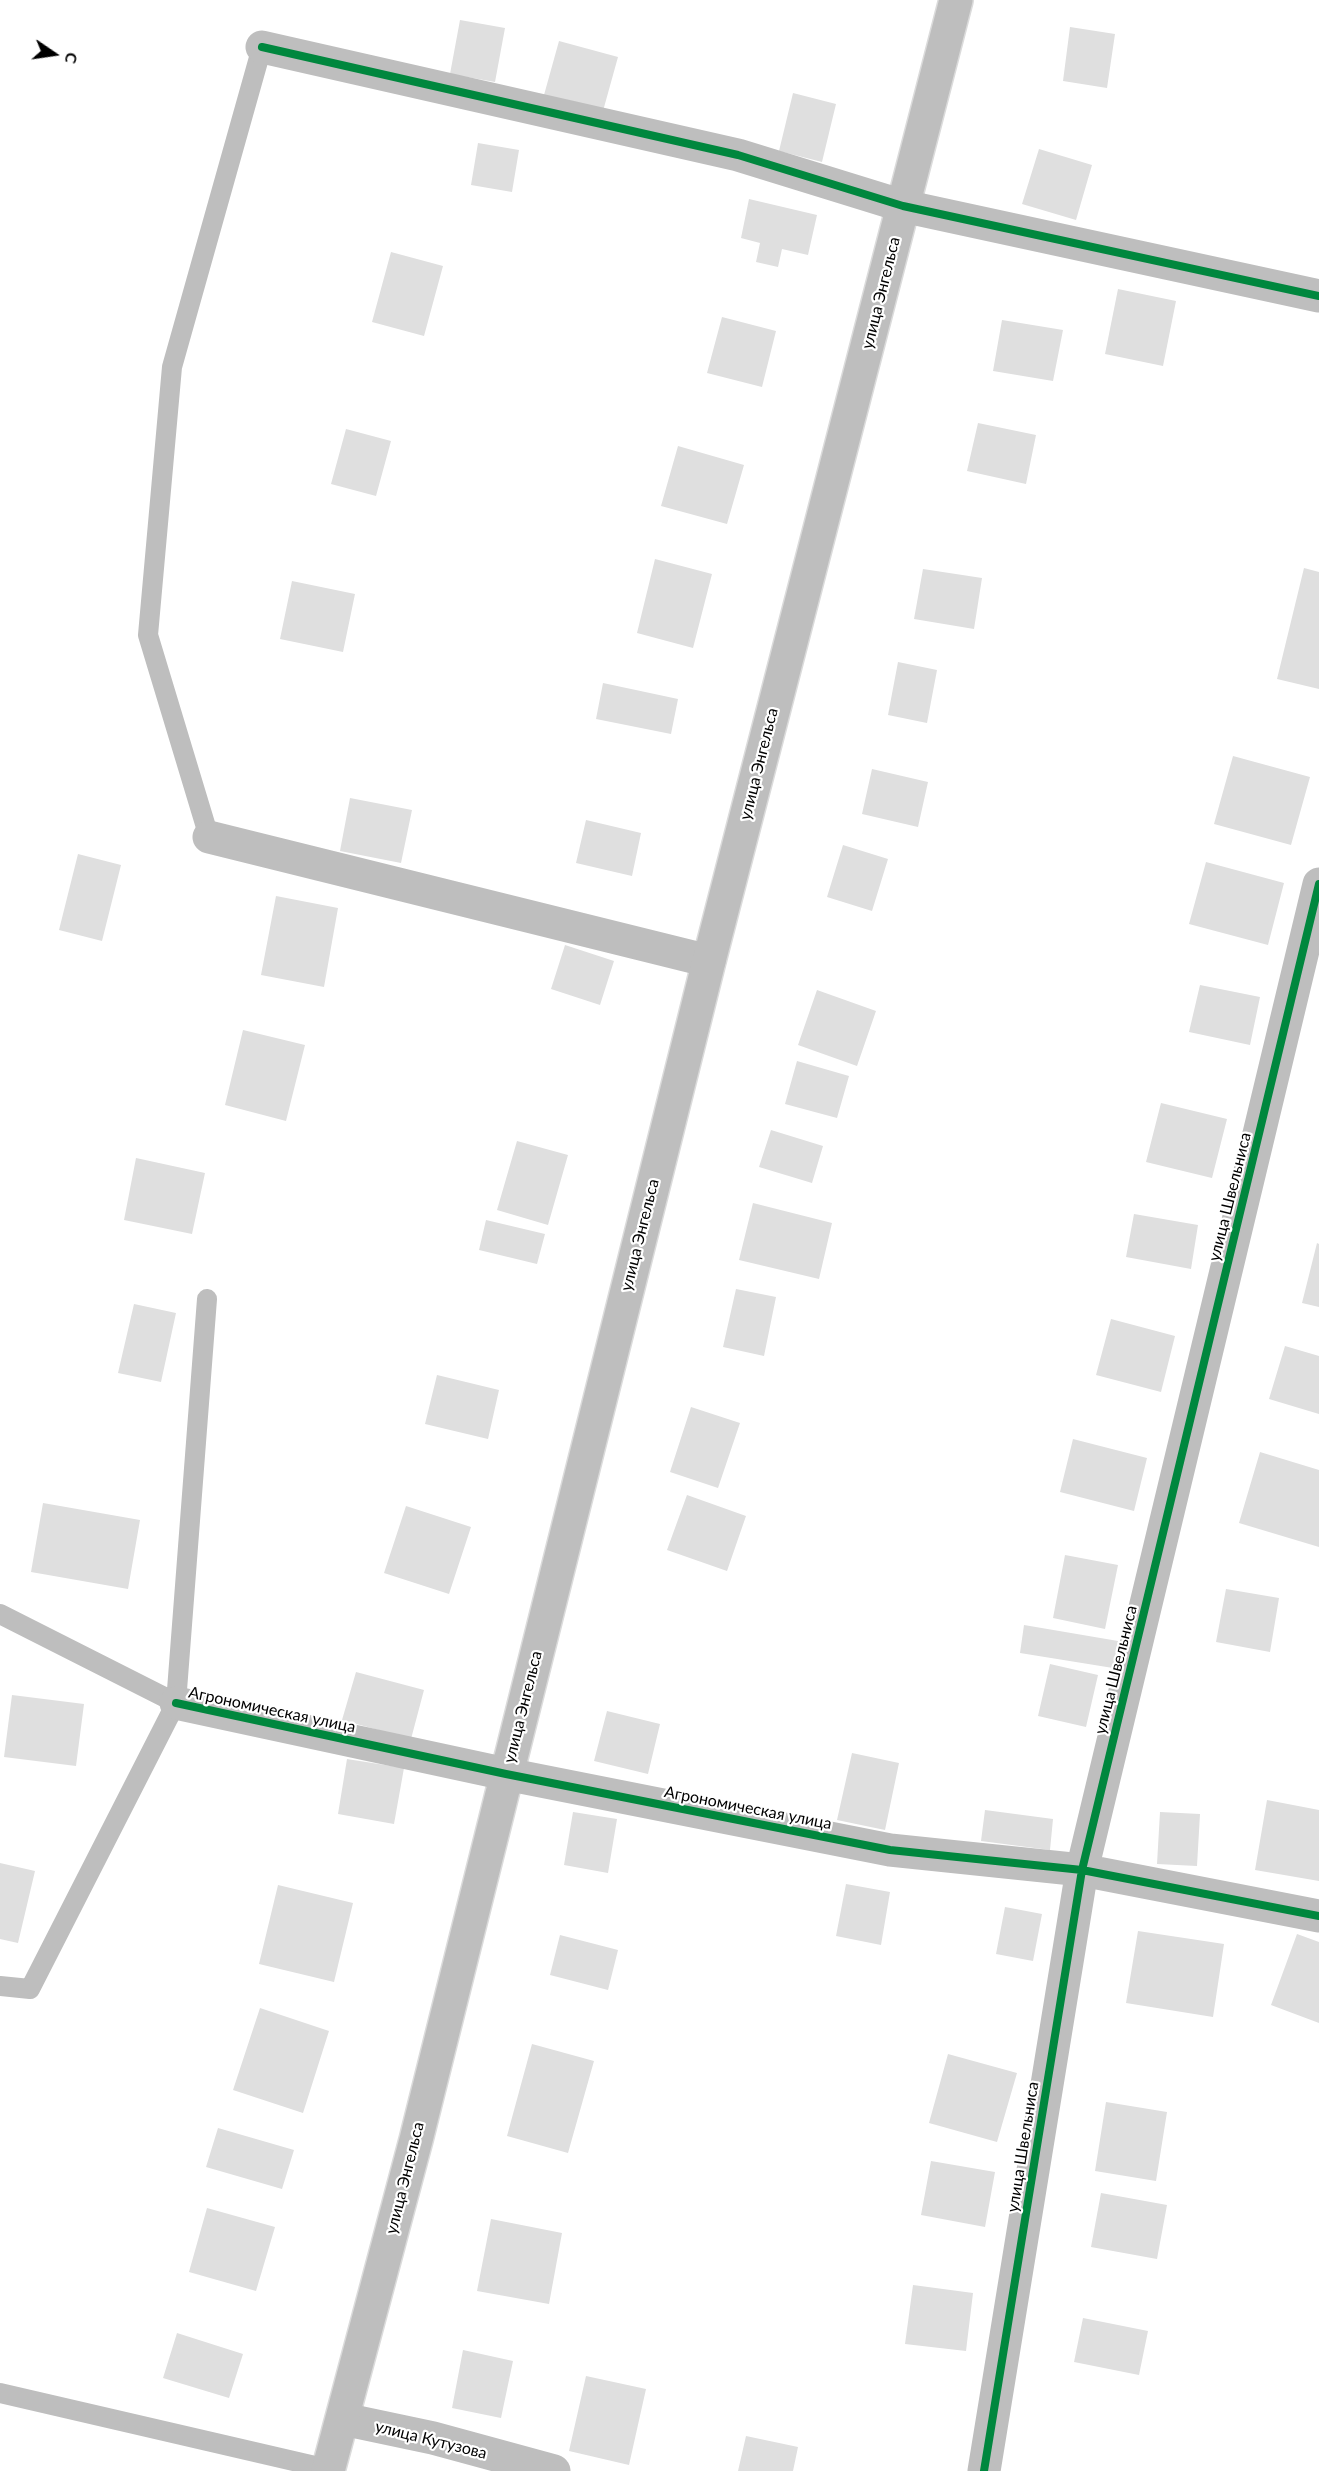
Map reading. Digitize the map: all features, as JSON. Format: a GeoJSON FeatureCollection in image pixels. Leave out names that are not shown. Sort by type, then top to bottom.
{"type":"FeatureCollection","features":[{"type":"Feature","properties":{"kind":"street","name":"улица Энгельса"},"geometry":{"type":"LineString","coordinates":[[328,2470],[416,2140],[709,961],[956,0]]}},
{"type":"Feature","properties":{"kind":"street"},"geometry":{"type":"LineString","coordinates":[[262,47],[738,155],[903,206],[1319,296]]}},
{"type":"Feature","properties":{"kind":"street"},"geometry":{"type":"LineString","coordinates":[[209,837],[709,961]]}},
{"type":"Feature","properties":{"kind":"street","name":"улица Швельниса"},"geometry":{"type":"LineString","coordinates":[[984,2471],[1082,1870],[1319,884]]}},
{"type":"Feature","properties":{"kind":"street","name":"Агрономическая улица"},"geometry":{"type":"LineString","coordinates":[[176,1703],[506,1774],[890,1850],[1082,1870],[1319,1916]]}},
{"type":"Feature","properties":{"kind":"street","name":"улица Кутузова"},"geometry":{"type":"LineString","coordinates":[[343,2419],[433,2438],[554,2471]]}},
{"type":"Feature","properties":{"kind":"lane"},"geometry":{"type":"LineString","coordinates":[[209,837],[148,635],[172,367],[262,47]]}},
{"type":"Feature","properties":{"kind":"lane"},"geometry":{"type":"LineString","coordinates":[[0,1986],[30,1989],[176,1703],[207,1299]]}},
{"type":"Feature","properties":{"kind":"lane"},"geometry":{"type":"LineString","coordinates":[[0,1614],[176,1703]]}},
{"type":"Feature","properties":{"kind":"lane"},"geometry":{"type":"LineString","coordinates":[[0,2393],[328,2470]]}},
{"type":"Feature","properties":{"kind":"building"},"geometry":{"type":"Polygon","coordinates":[[[460,20],[505,28],[495,82],[450,74],[460,20]]]}},
{"type":"Feature","properties":{"kind":"building"},"geometry":{"type":"Polygon","coordinates":[[[1070,27],[1115,34],[1107,88],[1063,81],[1070,27]]]}},
{"type":"Feature","properties":{"kind":"building"},"geometry":{"type":"Polygon","coordinates":[[[559,41],[618,57],[603,111],[544,95],[559,41]]]}},
{"type":"Feature","properties":{"kind":"building"},"geometry":{"type":"Polygon","coordinates":[[[793,93],[836,104],[822,162],[779,151],[793,93]]]}},
{"type":"Feature","properties":{"kind":"building"},"geometry":{"type":"Polygon","coordinates":[[[478,143],[519,150],[512,192],[471,185],[478,143]]]}},
{"type":"Feature","properties":{"kind":"building"},"geometry":{"type":"Polygon","coordinates":[[[1039,149],[1092,165],[1076,220],[1022,204],[1039,149]]]}},
{"type":"Feature","properties":{"kind":"building"},"geometry":{"type":"Polygon","coordinates":[[[749,199],[817,215],[808,255],[782,249],[778,267],[756,262],[760,243],[741,238],[749,199]]]}},
{"type":"Feature","properties":{"kind":"building"},"geometry":{"type":"Polygon","coordinates":[[[391,252],[443,266],[424,336],[372,322],[391,252]]]}},
{"type":"Feature","properties":{"kind":"building"},"geometry":{"type":"Polygon","coordinates":[[[1118,289],[1176,301],[1163,366],[1105,354],[1118,289]]]}},
{"type":"Feature","properties":{"kind":"building"},"geometry":{"type":"Polygon","coordinates":[[[722,317],[776,331],[762,387],[707,373],[722,317]]]}},
{"type":"Feature","properties":{"kind":"building"},"geometry":{"type":"Polygon","coordinates":[[[1002,320],[1063,330],[1053,381],[993,371],[1002,320]]]}},
{"type":"Feature","properties":{"kind":"building"},"geometry":{"type":"Polygon","coordinates":[[[978,423],[1036,435],[1026,484],[967,471],[978,423]]]}},
{"type":"Feature","properties":{"kind":"building"},"geometry":{"type":"Polygon","coordinates":[[[346,429],[391,441],[376,496],[331,484],[346,429]]]}},
{"type":"Feature","properties":{"kind":"building"},"geometry":{"type":"Polygon","coordinates":[[[678,446],[744,465],[727,524],[661,506],[678,446]]]}},
{"type":"Feature","properties":{"kind":"building"},"geometry":{"type":"Polygon","coordinates":[[[655,559],[712,574],[693,648],[637,633],[655,559]]]}},
{"type":"Feature","properties":{"kind":"building"},"geometry":{"type":"Polygon","coordinates":[[[1304,568],[1319,572],[1319,689],[1277,679],[1304,568]]]}},
{"type":"Feature","properties":{"kind":"building"},"geometry":{"type":"Polygon","coordinates":[[[923,569],[982,578],[974,629],[914,619],[923,569]]]}},
{"type":"Feature","properties":{"kind":"building"},"geometry":{"type":"Polygon","coordinates":[[[292,581],[355,594],[343,652],[280,639],[292,581]]]}},
{"type":"Feature","properties":{"kind":"building"},"geometry":{"type":"Polygon","coordinates":[[[898,662],[937,670],[927,723],[888,715],[898,662]]]}},
{"type":"Feature","properties":{"kind":"building"},"geometry":{"type":"Polygon","coordinates":[[[603,683],[678,699],[671,734],[596,719],[603,683]]]}},
{"type":"Feature","properties":{"kind":"building"},"geometry":{"type":"Polygon","coordinates":[[[1233,756],[1310,777],[1291,845],[1214,824],[1233,756]]]}},
{"type":"Feature","properties":{"kind":"building"},"geometry":{"type":"Polygon","coordinates":[[[872,769],[928,782],[918,827],[862,814],[872,769]]]}},
{"type":"Feature","properties":{"kind":"building"},"geometry":{"type":"Polygon","coordinates":[[[350,798],[412,810],[401,863],[340,851],[350,798]]]}},
{"type":"Feature","properties":{"kind":"building"},"geometry":{"type":"Polygon","coordinates":[[[586,820],[641,833],[632,876],[576,863],[586,820]]]}},
{"type":"Feature","properties":{"kind":"building"},"geometry":{"type":"Polygon","coordinates":[[[843,845],[888,859],[872,911],[827,897],[843,845]]]}},
{"type":"Feature","properties":{"kind":"building"},"geometry":{"type":"Polygon","coordinates":[[[78,854],[121,865],[102,941],[59,930],[78,854]]]}},
{"type":"Feature","properties":{"kind":"building"},"geometry":{"type":"Polygon","coordinates":[[[1206,862],[1284,883],[1268,945],[1189,924],[1206,862]]]}},
{"type":"Feature","properties":{"kind":"building"},"geometry":{"type":"Polygon","coordinates":[[[276,896],[338,908],[324,987],[261,975],[276,896]]]}},
{"type":"Feature","properties":{"kind":"building"},"geometry":{"type":"Polygon","coordinates":[[[565,945],[614,961],[600,1005],[551,989],[565,945]]]}},
{"type":"Feature","properties":{"kind":"building"},"geometry":{"type":"Polygon","coordinates":[[[1200,985],[1260,997],[1250,1045],[1189,1032],[1200,985]]]}},
{"type":"Feature","properties":{"kind":"building"},"geometry":{"type":"Polygon","coordinates":[[[817,990],[876,1011],[857,1066],[798,1045],[817,990]]]}},
{"type":"Feature","properties":{"kind":"building"},"geometry":{"type":"Polygon","coordinates":[[[243,1030],[305,1045],[286,1121],[225,1105],[243,1030]]]}},
{"type":"Feature","properties":{"kind":"building"},"geometry":{"type":"Polygon","coordinates":[[[797,1061],[849,1076],[837,1118],[785,1104],[797,1061]]]}},
{"type":"Feature","properties":{"kind":"building"},"geometry":{"type":"Polygon","coordinates":[[[1161,1103],[1227,1119],[1212,1178],[1146,1162],[1161,1103]]]}},
{"type":"Feature","properties":{"kind":"building"},"geometry":{"type":"Polygon","coordinates":[[[771,1130],[823,1146],[812,1183],[759,1167],[771,1130]]]}},
{"type":"Feature","properties":{"kind":"building"},"geometry":{"type":"Polygon","coordinates":[[[517,1141],[568,1155],[548,1225],[497,1210],[517,1141]]]}},
{"type":"Feature","properties":{"kind":"building"},"geometry":{"type":"Polygon","coordinates":[[[136,1158],[205,1173],[192,1234],[124,1220],[136,1158]]]}},
{"type":"Feature","properties":{"kind":"building"},"geometry":{"type":"Polygon","coordinates":[[[753,1203],[832,1223],[819,1279],[739,1260],[753,1203]]]}},
{"type":"Feature","properties":{"kind":"building"},"geometry":{"type":"Polygon","coordinates":[[[1134,1214],[1198,1225],[1191,1269],[1126,1257],[1134,1214]]]}},
{"type":"Feature","properties":{"kind":"building"},"geometry":{"type":"Polygon","coordinates":[[[486,1220],[545,1234],[537,1264],[479,1250],[486,1220]]]}},
{"type":"Feature","properties":{"kind":"building"},"geometry":{"type":"Polygon","coordinates":[[[1317,1243],[1319,1244],[1319,1307],[1302,1303],[1317,1243]]]}},
{"type":"Feature","properties":{"kind":"building"},"geometry":{"type":"Polygon","coordinates":[[[736,1289],[776,1297],[764,1356],[723,1347],[736,1289]]]}},
{"type":"Feature","properties":{"kind":"building"},"geometry":{"type":"Polygon","coordinates":[[[134,1304],[176,1313],[161,1382],[118,1373],[134,1304]]]}},
{"type":"Feature","properties":{"kind":"building"},"geometry":{"type":"Polygon","coordinates":[[[1111,1319],[1175,1336],[1161,1392],[1096,1375],[1111,1319]]]}},
{"type":"Feature","properties":{"kind":"building"},"geometry":{"type":"Polygon","coordinates":[[[1285,1346],[1319,1356],[1319,1414],[1269,1399],[1285,1346]]]}},
{"type":"Feature","properties":{"kind":"building"},"geometry":{"type":"Polygon","coordinates":[[[437,1375],[499,1390],[488,1439],[425,1424],[437,1375]]]}},
{"type":"Feature","properties":{"kind":"building"},"geometry":{"type":"Polygon","coordinates":[[[691,1407],[740,1423],[718,1488],[670,1472],[691,1407]]]}},
{"type":"Feature","properties":{"kind":"building"},"geometry":{"type":"Polygon","coordinates":[[[1073,1439],[1147,1458],[1134,1511],[1060,1492],[1073,1439]]]}},
{"type":"Feature","properties":{"kind":"building"},"geometry":{"type":"Polygon","coordinates":[[[1260,1452],[1319,1470],[1319,1547],[1239,1523],[1260,1452]]]}},
{"type":"Feature","properties":{"kind":"building"},"geometry":{"type":"Polygon","coordinates":[[[687,1495],[746,1516],[727,1571],[667,1550],[687,1495]]]}},
{"type":"Feature","properties":{"kind":"building"},"geometry":{"type":"Polygon","coordinates":[[[43,1503],[140,1520],[128,1589],[31,1572],[43,1503]]]}},
{"type":"Feature","properties":{"kind":"building"},"geometry":{"type":"Polygon","coordinates":[[[406,1506],[471,1527],[449,1594],[384,1573],[406,1506]]]}},
{"type":"Feature","properties":{"kind":"building"},"geometry":{"type":"Polygon","coordinates":[[[1065,1555],[1118,1565],[1105,1629],[1053,1618],[1065,1555]]]}},
{"type":"Feature","properties":{"kind":"building"},"geometry":{"type":"Polygon","coordinates":[[[1226,1589],[1279,1598],[1270,1652],[1216,1642],[1226,1589]]]}},
{"type":"Feature","properties":{"kind":"building"},"geometry":{"type":"Polygon","coordinates":[[[1024,1625],[1118,1641],[1113,1668],[1020,1653],[1024,1625]]]}},
{"type":"Feature","properties":{"kind":"building"},"geometry":{"type":"Polygon","coordinates":[[[1050,1664],[1098,1675],[1086,1727],[1038,1716],[1050,1664]]]}},
{"type":"Feature","properties":{"kind":"building"},"geometry":{"type":"Polygon","coordinates":[[[356,1672],[424,1690],[411,1739],[342,1720],[356,1672]]]}},
{"type":"Feature","properties":{"kind":"building"},"geometry":{"type":"Polygon","coordinates":[[[12,1695],[84,1704],[76,1766],[4,1757],[12,1695]]]}},
{"type":"Feature","properties":{"kind":"building"},"geometry":{"type":"Polygon","coordinates":[[[607,1711],[660,1724],[648,1774],[594,1761],[607,1711]]]}},
{"type":"Feature","properties":{"kind":"building"},"geometry":{"type":"Polygon","coordinates":[[[852,1753],[899,1763],[885,1830],[837,1820],[852,1753]]]}},
{"type":"Feature","properties":{"kind":"building"},"geometry":{"type":"Polygon","coordinates":[[[347,1759],[404,1768],[394,1824],[338,1814],[347,1759]]]}},
{"type":"Feature","properties":{"kind":"building"},"geometry":{"type":"Polygon","coordinates":[[[1267,1800],[1319,1810],[1319,1881],[1255,1870],[1267,1800]]]}},
{"type":"Feature","properties":{"kind":"building"},"geometry":{"type":"Polygon","coordinates":[[[985,1810],[1053,1819],[1050,1850],[981,1841],[985,1810]]]}},
{"type":"Feature","properties":{"kind":"building"},"geometry":{"type":"Polygon","coordinates":[[[573,1812],[617,1819],[608,1873],[564,1865],[573,1812]]]}},
{"type":"Feature","properties":{"kind":"building"},"geometry":{"type":"Polygon","coordinates":[[[1160,1812],[1200,1814],[1197,1866],[1157,1864],[1160,1812]]]}},
{"type":"Feature","properties":{"kind":"building"},"geometry":{"type":"Polygon","coordinates":[[[0,1863],[35,1871],[18,1943],[0,1939],[0,1863]]]}},
{"type":"Feature","properties":{"kind":"building"},"geometry":{"type":"Polygon","coordinates":[[[846,1884],[890,1892],[881,1945],[836,1936],[846,1884]]]}},
{"type":"Feature","properties":{"kind":"building"},"geometry":{"type":"Polygon","coordinates":[[[278,1885],[353,1903],[334,1982],[259,1964],[278,1885]]]}},
{"type":"Feature","properties":{"kind":"building"},"geometry":{"type":"Polygon","coordinates":[[[1005,1907],[1042,1914],[1033,1961],[996,1954],[1005,1907]]]}},
{"type":"Feature","properties":{"kind":"building"},"geometry":{"type":"Polygon","coordinates":[[[1138,1931],[1224,1944],[1213,2017],[1126,2003],[1138,1931]]]}},
{"type":"Feature","properties":{"kind":"building"},"geometry":{"type":"Polygon","coordinates":[[[1297,1934],[1319,1942],[1319,2023],[1271,2005],[1297,1934]]]}},
{"type":"Feature","properties":{"kind":"building"},"geometry":{"type":"Polygon","coordinates":[[[560,1935],[618,1950],[608,1990],[550,1975],[560,1935]]]}},
{"type":"Feature","properties":{"kind":"building"},"geometry":{"type":"Polygon","coordinates":[[[260,2008],[329,2031],[303,2113],[233,2090],[260,2008]]]}},
{"type":"Feature","properties":{"kind":"building"},"geometry":{"type":"Polygon","coordinates":[[[532,2044],[594,2061],[568,2153],[507,2136],[532,2044]]]}},
{"type":"Feature","properties":{"kind":"building"},"geometry":{"type":"Polygon","coordinates":[[[948,2054],[1017,2073],[997,2142],[929,2123],[948,2054]]]}},
{"type":"Feature","properties":{"kind":"building"},"geometry":{"type":"Polygon","coordinates":[[[1106,2102],[1167,2112],[1156,2181],[1095,2171],[1106,2102]]]}},
{"type":"Feature","properties":{"kind":"building"},"geometry":{"type":"Polygon","coordinates":[[[218,2128],[294,2150],[282,2189],[206,2167],[218,2128]]]}},
{"type":"Feature","properties":{"kind":"building"},"geometry":{"type":"Polygon","coordinates":[[[931,2161],[995,2172],[985,2227],[921,2215],[931,2161]]]}},
{"type":"Feature","properties":{"kind":"building"},"geometry":{"type":"Polygon","coordinates":[[[1101,2193],[1167,2205],[1157,2259],[1091,2247],[1101,2193]]]}},
{"type":"Feature","properties":{"kind":"building"},"geometry":{"type":"Polygon","coordinates":[[[207,2208],[275,2227],[256,2291],[189,2272],[207,2208]]]}},
{"type":"Feature","properties":{"kind":"building"},"geometry":{"type":"Polygon","coordinates":[[[491,2219],[562,2233],[549,2304],[477,2291],[491,2219]]]}},
{"type":"Feature","properties":{"kind":"building"},"geometry":{"type":"Polygon","coordinates":[[[913,2285],[973,2293],[966,2351],[905,2344],[913,2285]]]}},
{"type":"Feature","properties":{"kind":"building"},"geometry":{"type":"Polygon","coordinates":[[[1083,2318],[1148,2331],[1139,2375],[1074,2362],[1083,2318]]]}},
{"type":"Feature","properties":{"kind":"building"},"geometry":{"type":"Polygon","coordinates":[[[177,2333],[243,2354],[229,2398],[163,2378],[177,2333]]]}},
{"type":"Feature","properties":{"kind":"building"},"geometry":{"type":"Polygon","coordinates":[[[463,2350],[513,2361],[501,2418],[452,2408],[463,2350]]]}},
{"type":"Feature","properties":{"kind":"building"},"geometry":{"type":"Polygon","coordinates":[[[586,2376],[646,2389],[629,2465],[569,2451],[586,2376]]]}},
{"type":"Feature","properties":{"kind":"building"},"geometry":{"type":"Polygon","coordinates":[[[746,2436],[798,2447],[793,2471],[738,2471],[746,2436]]]}},
{"type":"Feature","properties":{"kind":"cycle path"},"geometry":{"type":"LineString","coordinates":[[262,47],[738,155],[903,206],[1319,296]]}},
{"type":"Feature","properties":{"kind":"cycle path"},"geometry":{"type":"LineString","coordinates":[[984,2471],[1082,1870],[1319,884]]}},
{"type":"Feature","properties":{"kind":"cycle path"},"geometry":{"type":"LineString","coordinates":[[176,1703],[506,1774],[890,1850],[1082,1870],[1319,1916]]}}]}
